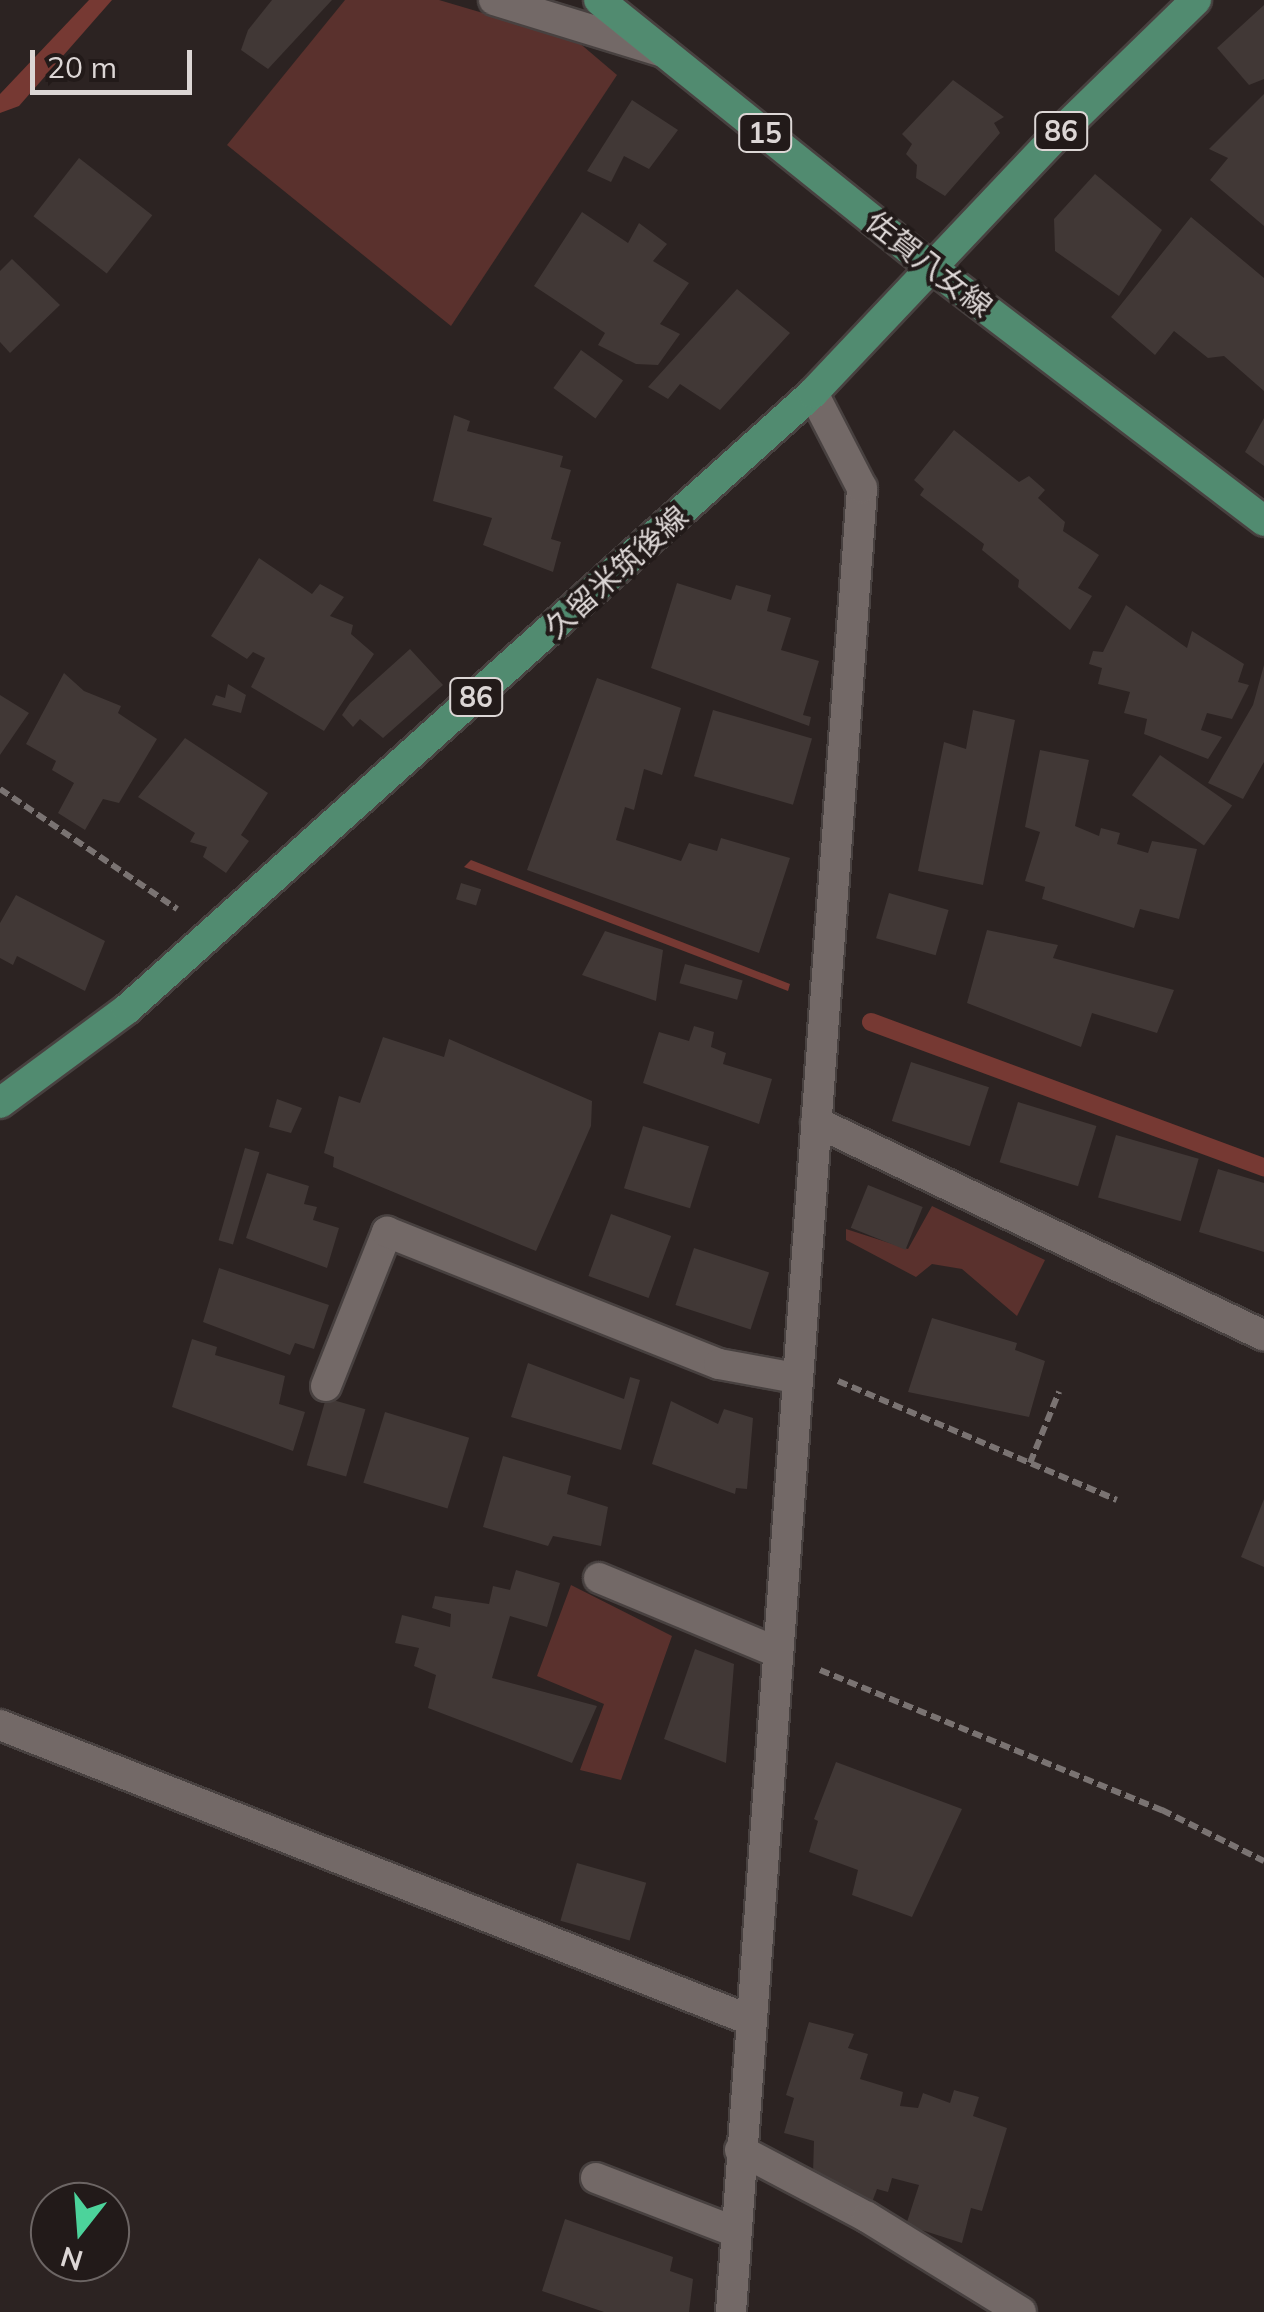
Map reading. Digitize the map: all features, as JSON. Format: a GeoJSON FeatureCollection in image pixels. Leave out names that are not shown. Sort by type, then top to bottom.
{"type":"FeatureCollection","features":[{"type":"Feature","properties":{"kind":"main road","name":"佐賀八女線"},"geometry":{"type":"LineString","coordinates":[[599,0],[931,268],[1264,521]]}},
{"type":"Feature","properties":{"kind":"main road","name":"久留米筑後線"},"geometry":{"type":"LineString","coordinates":[[0,1104],[127,1009],[813,393],[1196,0]]}},
{"type":"Feature","properties":{"kind":"street"},"geometry":{"type":"LineString","coordinates":[[494,0],[666,53]]}},
{"type":"Feature","properties":{"kind":"street"},"geometry":{"type":"LineString","coordinates":[[732,2312],[750,2020],[789,1658],[797,1371],[862,488],[813,393]]}},
{"type":"Feature","properties":{"kind":"street"},"geometry":{"type":"LineString","coordinates":[[816,1122],[1264,1336]]}},
{"type":"Feature","properties":{"kind":"street"},"geometry":{"type":"LineString","coordinates":[[326,1386],[387,1232],[719,1364],[797,1371]]}},
{"type":"Feature","properties":{"kind":"street"},"geometry":{"type":"LineString","coordinates":[[599,1578],[789,1658]]}},
{"type":"Feature","properties":{"kind":"street"},"geometry":{"type":"LineString","coordinates":[[0,1724],[750,2020]]}},
{"type":"Feature","properties":{"kind":"street"},"geometry":{"type":"LineString","coordinates":[[740,2150],[867,2217],[1021,2312]]}},
{"type":"Feature","properties":{"kind":"street"},"geometry":{"type":"LineString","coordinates":[[596,2178],[736,2232]]}},
{"type":"Feature","properties":{"kind":"path"},"geometry":{"type":"LineString","coordinates":[[0,789],[212,933]]}},
{"type":"Feature","properties":{"kind":"path"},"geometry":{"type":"LineString","coordinates":[[797,1371],[1117,1500]]}},
{"type":"Feature","properties":{"kind":"path"},"geometry":{"type":"LineString","coordinates":[[1030,1463],[1058,1392]]}},
{"type":"Feature","properties":{"kind":"path"},"geometry":{"type":"LineString","coordinates":[[789,1658],[1162,1810],[1264,1861]]}},
{"type":"Feature","properties":{"kind":"shaded area"},"geometry":{"type":"Polygon","coordinates":[[[89,0],[112,0],[19,106],[0,113],[0,94],[89,0]]]}},
{"type":"Feature","properties":{"kind":"shaded area"},"geometry":{"type":"Polygon","coordinates":[[[345,0],[439,0],[577,41],[617,75],[451,326],[227,145],[345,0]]]}},
{"type":"Feature","properties":{"kind":"shaded area"},"geometry":{"type":"Polygon","coordinates":[[[471,860],[790,984],[788,991],[464,867],[471,860]]]}},
{"type":"Feature","properties":{"kind":"shaded area"},"geometry":{"type":"Polygon","coordinates":[[[932,1206],[1045,1260],[1017,1316],[962,1269],[932,1264],[916,1277],[846,1240],[846,1229],[908,1249],[932,1206]]]}},
{"type":"Feature","properties":{"kind":"shaded area"},"geometry":{"type":"Polygon","coordinates":[[[571,1585],[672,1636],[621,1780],[580,1770],[604,1704],[537,1676],[571,1585]]]}},
{"type":"Feature","properties":{"kind":"building"},"geometry":{"type":"Polygon","coordinates":[[[272,0],[332,0],[268,69],[241,50],[248,30],[272,0]]]}},
{"type":"Feature","properties":{"kind":"building"},"geometry":{"type":"Polygon","coordinates":[[[1264,5],[1264,79],[1249,85],[1217,48],[1264,5]]]}},
{"type":"Feature","properties":{"kind":"building"},"geometry":{"type":"Polygon","coordinates":[[[953,80],[1004,117],[994,123],[1000,133],[945,196],[916,178],[917,165],[906,154],[912,144],[902,134],[953,80]]]}},
{"type":"Feature","properties":{"kind":"building"},"geometry":{"type":"Polygon","coordinates":[[[1264,94],[1264,226],[1210,180],[1228,158],[1209,149],[1264,94]]]}},
{"type":"Feature","properties":{"kind":"building"},"geometry":{"type":"Polygon","coordinates":[[[632,100],[678,130],[649,169],[624,156],[611,182],[587,171],[632,100]]]}},
{"type":"Feature","properties":{"kind":"building"},"geometry":{"type":"Polygon","coordinates":[[[79,158],[152,215],[107,274],[33,216],[79,158]]]}},
{"type":"Feature","properties":{"kind":"building"},"geometry":{"type":"Polygon","coordinates":[[[1095,174],[1162,230],[1119,296],[1055,251],[1054,219],[1095,174]]]}},
{"type":"Feature","properties":{"kind":"building"},"geometry":{"type":"Polygon","coordinates":[[[582,212],[628,243],[639,223],[667,244],[653,261],[689,283],[660,324],[680,334],[658,365],[636,364],[598,345],[605,333],[534,286],[582,212]]]}},
{"type":"Feature","properties":{"kind":"building"},"geometry":{"type":"Polygon","coordinates":[[[1191,217],[1264,278],[1264,391],[1224,356],[1208,358],[1174,331],[1155,355],[1111,317],[1191,217]]]}},
{"type":"Feature","properties":{"kind":"building"},"geometry":{"type":"Polygon","coordinates":[[[12,259],[60,305],[10,353],[0,342],[0,271],[12,259]]]}},
{"type":"Feature","properties":{"kind":"building"},"geometry":{"type":"Polygon","coordinates":[[[737,289],[790,333],[720,410],[680,384],[668,399],[648,387],[737,289]]]}},
{"type":"Feature","properties":{"kind":"building"},"geometry":{"type":"Polygon","coordinates":[[[581,350],[623,381],[595,419],[553,388],[581,350]]]}},
{"type":"Feature","properties":{"kind":"building"},"geometry":{"type":"Polygon","coordinates":[[[454,415],[470,421],[467,431],[563,456],[560,467],[571,470],[551,539],[561,542],[553,572],[483,545],[492,518],[433,501],[454,415]]]}},
{"type":"Feature","properties":{"kind":"building"},"geometry":{"type":"Polygon","coordinates":[[[1264,418],[1264,466],[1245,452],[1264,418]]]}},
{"type":"Feature","properties":{"kind":"building"},"geometry":{"type":"Polygon","coordinates":[[[954,430],[1019,482],[1029,476],[1045,490],[1038,498],[1065,522],[1063,531],[1099,555],[1078,588],[1092,596],[1070,630],[1018,587],[1019,580],[982,550],[984,544],[920,495],[924,489],[914,480],[954,430]]]}},
{"type":"Feature","properties":{"kind":"building"},"geometry":{"type":"Polygon","coordinates":[[[259,558],[312,594],[320,584],[344,597],[330,616],[353,625],[351,634],[374,654],[324,731],[251,687],[265,658],[253,652],[247,659],[211,636],[259,558]]]}},
{"type":"Feature","properties":{"kind":"building"},"geometry":{"type":"Polygon","coordinates":[[[677,583],[731,600],[736,585],[771,595],[767,611],[791,618],[781,650],[819,661],[803,715],[811,717],[809,726],[651,668],[677,583]]]}},
{"type":"Feature","properties":{"kind":"building"},"geometry":{"type":"Polygon","coordinates":[[[1126,605],[1187,648],[1192,631],[1244,664],[1238,682],[1249,685],[1232,719],[1207,713],[1201,730],[1222,737],[1208,759],[1144,734],[1147,719],[1124,713],[1130,692],[1098,684],[1102,668],[1089,664],[1093,651],[1103,652],[1126,605]]]}},
{"type":"Feature","properties":{"kind":"building"},"geometry":{"type":"Polygon","coordinates":[[[410,649],[443,685],[383,738],[360,719],[353,727],[342,715],[350,703],[410,649]]]}},
{"type":"Feature","properties":{"kind":"building"},"geometry":{"type":"Polygon","coordinates":[[[1264,665],[1264,762],[1243,799],[1208,783],[1253,705],[1264,665]]]}},
{"type":"Feature","properties":{"kind":"building"},"geometry":{"type":"Polygon","coordinates":[[[64,673],[84,691],[121,706],[118,713],[157,739],[119,803],[103,799],[85,830],[58,813],[74,783],[52,770],[56,761],[26,744],[64,673]]]}},
{"type":"Feature","properties":{"kind":"building"},"geometry":{"type":"Polygon","coordinates":[[[597,678],[681,708],[662,775],[644,769],[634,810],[625,807],[616,840],[681,861],[689,843],[717,851],[721,838],[790,858],[759,953],[527,870],[597,678]]]}},
{"type":"Feature","properties":{"kind":"building"},"geometry":{"type":"Polygon","coordinates":[[[228,684],[246,695],[241,713],[212,705],[216,695],[225,698],[228,684]]]}},
{"type":"Feature","properties":{"kind":"building"},"geometry":{"type":"Polygon","coordinates":[[[0,695],[29,713],[0,755],[0,695]]]}},
{"type":"Feature","properties":{"kind":"building"},"geometry":{"type":"Polygon","coordinates":[[[713,710],[812,738],[793,805],[694,776],[713,710]]]}},
{"type":"Feature","properties":{"kind":"building"},"geometry":{"type":"Polygon","coordinates":[[[973,710],[1015,720],[983,885],[918,871],[944,742],[966,749],[973,710]]]}},
{"type":"Feature","properties":{"kind":"building"},"geometry":{"type":"Polygon","coordinates":[[[185,738],[268,793],[241,835],[249,841],[226,873],[203,857],[207,847],[190,842],[195,833],[138,797],[185,738]]]}},
{"type":"Feature","properties":{"kind":"building"},"geometry":{"type":"Polygon","coordinates":[[[1040,750],[1089,760],[1075,826],[1099,836],[1101,828],[1120,833],[1117,844],[1148,853],[1152,841],[1197,849],[1179,919],[1140,909],[1134,928],[1042,899],[1045,887],[1025,881],[1040,832],[1025,827],[1040,750]]]}},
{"type":"Feature","properties":{"kind":"building"},"geometry":{"type":"Polygon","coordinates":[[[1160,755],[1232,805],[1204,846],[1132,795],[1160,755]]]}},
{"type":"Feature","properties":{"kind":"building"},"geometry":{"type":"Polygon","coordinates":[[[461,883],[481,889],[476,905],[456,899],[461,883]]]}},
{"type":"Feature","properties":{"kind":"building"},"geometry":{"type":"Polygon","coordinates":[[[889,893],[949,910],[936,955],[876,938],[889,893]]]}},
{"type":"Feature","properties":{"kind":"building"},"geometry":{"type":"Polygon","coordinates":[[[16,895],[105,941],[85,991],[17,956],[13,965],[0,958],[0,923],[16,895]]]}},
{"type":"Feature","properties":{"kind":"building"},"geometry":{"type":"Polygon","coordinates":[[[987,930],[1058,945],[1053,958],[1174,990],[1157,1033],[1092,1013],[1081,1047],[967,1003],[987,930]]]}},
{"type":"Feature","properties":{"kind":"building"},"geometry":{"type":"Polygon","coordinates":[[[605,931],[663,950],[656,1001],[582,975],[605,931]]]}},
{"type":"Feature","properties":{"kind":"building"},"geometry":{"type":"Polygon","coordinates":[[[685,964],[743,981],[737,1000],[679,983],[685,964]]]}},
{"type":"Feature","properties":{"kind":"building"},"geometry":{"type":"Polygon","coordinates":[[[694,1026],[714,1032],[711,1047],[726,1053],[723,1064],[772,1079],[759,1124],[643,1083],[659,1032],[689,1041],[694,1026]]]}},
{"type":"Feature","properties":{"kind":"building"},"geometry":{"type":"Polygon","coordinates":[[[383,1037],[444,1057],[449,1039],[592,1101],[591,1126],[536,1251],[333,1167],[334,1157],[324,1153],[339,1096],[360,1103],[383,1037]]]}},
{"type":"Feature","properties":{"kind":"building"},"geometry":{"type":"Polygon","coordinates":[[[911,1062],[989,1087],[970,1146],[892,1121],[911,1062]]]}},
{"type":"Feature","properties":{"kind":"building"},"geometry":{"type":"Polygon","coordinates":[[[277,1099],[302,1108],[291,1133],[269,1127],[277,1099]]]}},
{"type":"Feature","properties":{"kind":"building"},"geometry":{"type":"Polygon","coordinates":[[[1018,1102],[1096,1126],[1078,1186],[1000,1162],[1018,1102]]]}},
{"type":"Feature","properties":{"kind":"building"},"geometry":{"type":"Polygon","coordinates":[[[643,1126],[709,1146],[690,1208],[624,1188],[643,1126]]]}},
{"type":"Feature","properties":{"kind":"building"},"geometry":{"type":"Polygon","coordinates":[[[1116,1135],[1199,1159],[1181,1221],[1098,1197],[1116,1135]]]}},
{"type":"Feature","properties":{"kind":"building"},"geometry":{"type":"Polygon","coordinates":[[[245,1148],[259,1152],[233,1244],[219,1240],[245,1148]]]}},
{"type":"Feature","properties":{"kind":"building"},"geometry":{"type":"Polygon","coordinates":[[[1218,1169],[1264,1183],[1264,1252],[1199,1232],[1218,1169]]]}},
{"type":"Feature","properties":{"kind":"building"},"geometry":{"type":"Polygon","coordinates":[[[267,1173],[309,1186],[304,1204],[317,1207],[313,1220],[339,1228],[327,1268],[246,1238],[267,1173]]]}},
{"type":"Feature","properties":{"kind":"building"},"geometry":{"type":"Polygon","coordinates":[[[868,1185],[923,1207],[905,1250],[851,1228],[868,1185]]]}},
{"type":"Feature","properties":{"kind":"building"},"geometry":{"type":"Polygon","coordinates":[[[611,1214],[671,1236],[649,1298],[588,1276],[611,1214]]]}},
{"type":"Feature","properties":{"kind":"building"},"geometry":{"type":"Polygon","coordinates":[[[694,1248],[769,1272],[751,1329],[675,1305],[694,1248]]]}},
{"type":"Feature","properties":{"kind":"building"},"geometry":{"type":"Polygon","coordinates":[[[219,1268],[329,1305],[314,1349],[295,1343],[290,1355],[203,1322],[219,1268]]]}},
{"type":"Feature","properties":{"kind":"building"},"geometry":{"type":"Polygon","coordinates":[[[932,1318],[1017,1343],[1015,1350],[1045,1361],[1029,1417],[908,1392],[932,1318]]]}},
{"type":"Feature","properties":{"kind":"building"},"geometry":{"type":"Polygon","coordinates":[[[192,1339],[217,1347],[215,1355],[285,1376],[279,1404],[305,1412],[293,1451],[172,1407],[192,1339]]]}},
{"type":"Feature","properties":{"kind":"building"},"geometry":{"type":"Polygon","coordinates":[[[528,1363],[624,1399],[630,1377],[640,1380],[621,1450],[511,1417],[528,1363]]]}},
{"type":"Feature","properties":{"kind":"building"},"geometry":{"type":"Polygon","coordinates":[[[326,1398],[365,1409],[346,1477],[307,1465],[326,1398]]]}},
{"type":"Feature","properties":{"kind":"building"},"geometry":{"type":"Polygon","coordinates":[[[671,1401],[718,1424],[724,1409],[753,1418],[747,1489],[736,1488],[735,1494],[652,1464],[671,1401]]]}},
{"type":"Feature","properties":{"kind":"building"},"geometry":{"type":"Polygon","coordinates":[[[385,1412],[469,1438],[448,1508],[363,1483],[385,1412]]]}},
{"type":"Feature","properties":{"kind":"building"},"geometry":{"type":"Polygon","coordinates":[[[503,1456],[571,1476],[567,1494],[608,1507],[601,1546],[553,1536],[548,1546],[483,1527],[503,1456]]]}},
{"type":"Feature","properties":{"kind":"building"},"geometry":{"type":"Polygon","coordinates":[[[1264,1499],[1264,1567],[1241,1557],[1264,1499]]]}},
{"type":"Feature","properties":{"kind":"building"},"geometry":{"type":"Polygon","coordinates":[[[516,1570],[560,1583],[547,1627],[510,1616],[492,1678],[597,1706],[572,1763],[428,1708],[436,1675],[414,1666],[419,1648],[395,1643],[402,1615],[450,1627],[451,1614],[432,1608],[435,1596],[489,1604],[493,1586],[510,1590],[516,1570]]]}},
{"type":"Feature","properties":{"kind":"building"},"geometry":{"type":"Polygon","coordinates":[[[695,1649],[734,1664],[726,1763],[664,1739],[695,1649]]]}},
{"type":"Feature","properties":{"kind":"building"},"geometry":{"type":"Polygon","coordinates":[[[836,1762],[962,1809],[912,1917],[852,1895],[858,1870],[809,1852],[818,1821],[814,1819],[836,1762]]]}},
{"type":"Feature","properties":{"kind":"building"},"geometry":{"type":"Polygon","coordinates":[[[577,1863],[646,1883],[630,1941],[560,1921],[577,1863]]]}},
{"type":"Feature","properties":{"kind":"building"},"geometry":{"type":"Polygon","coordinates":[[[809,2022],[854,2034],[848,2048],[868,2054],[860,2079],[903,2092],[900,2106],[918,2108],[923,2093],[950,2103],[954,2090],[979,2097],[973,2116],[1007,2128],[982,2211],[971,2208],[962,2243],[906,2225],[919,2185],[892,2178],[888,2192],[877,2189],[871,2205],[813,2173],[814,2141],[784,2133],[794,2098],[786,2095],[809,2022]]]}},
{"type":"Feature","properties":{"kind":"building"},"geometry":{"type":"Polygon","coordinates":[[[565,2219],[673,2257],[670,2271],[693,2279],[689,2312],[604,2312],[542,2291],[565,2219]]]}},
{"type":"Feature","properties":{"kind":"waterway"},"geometry":{"type":"LineString","coordinates":[[871,1022],[1264,1167]]}}]}
